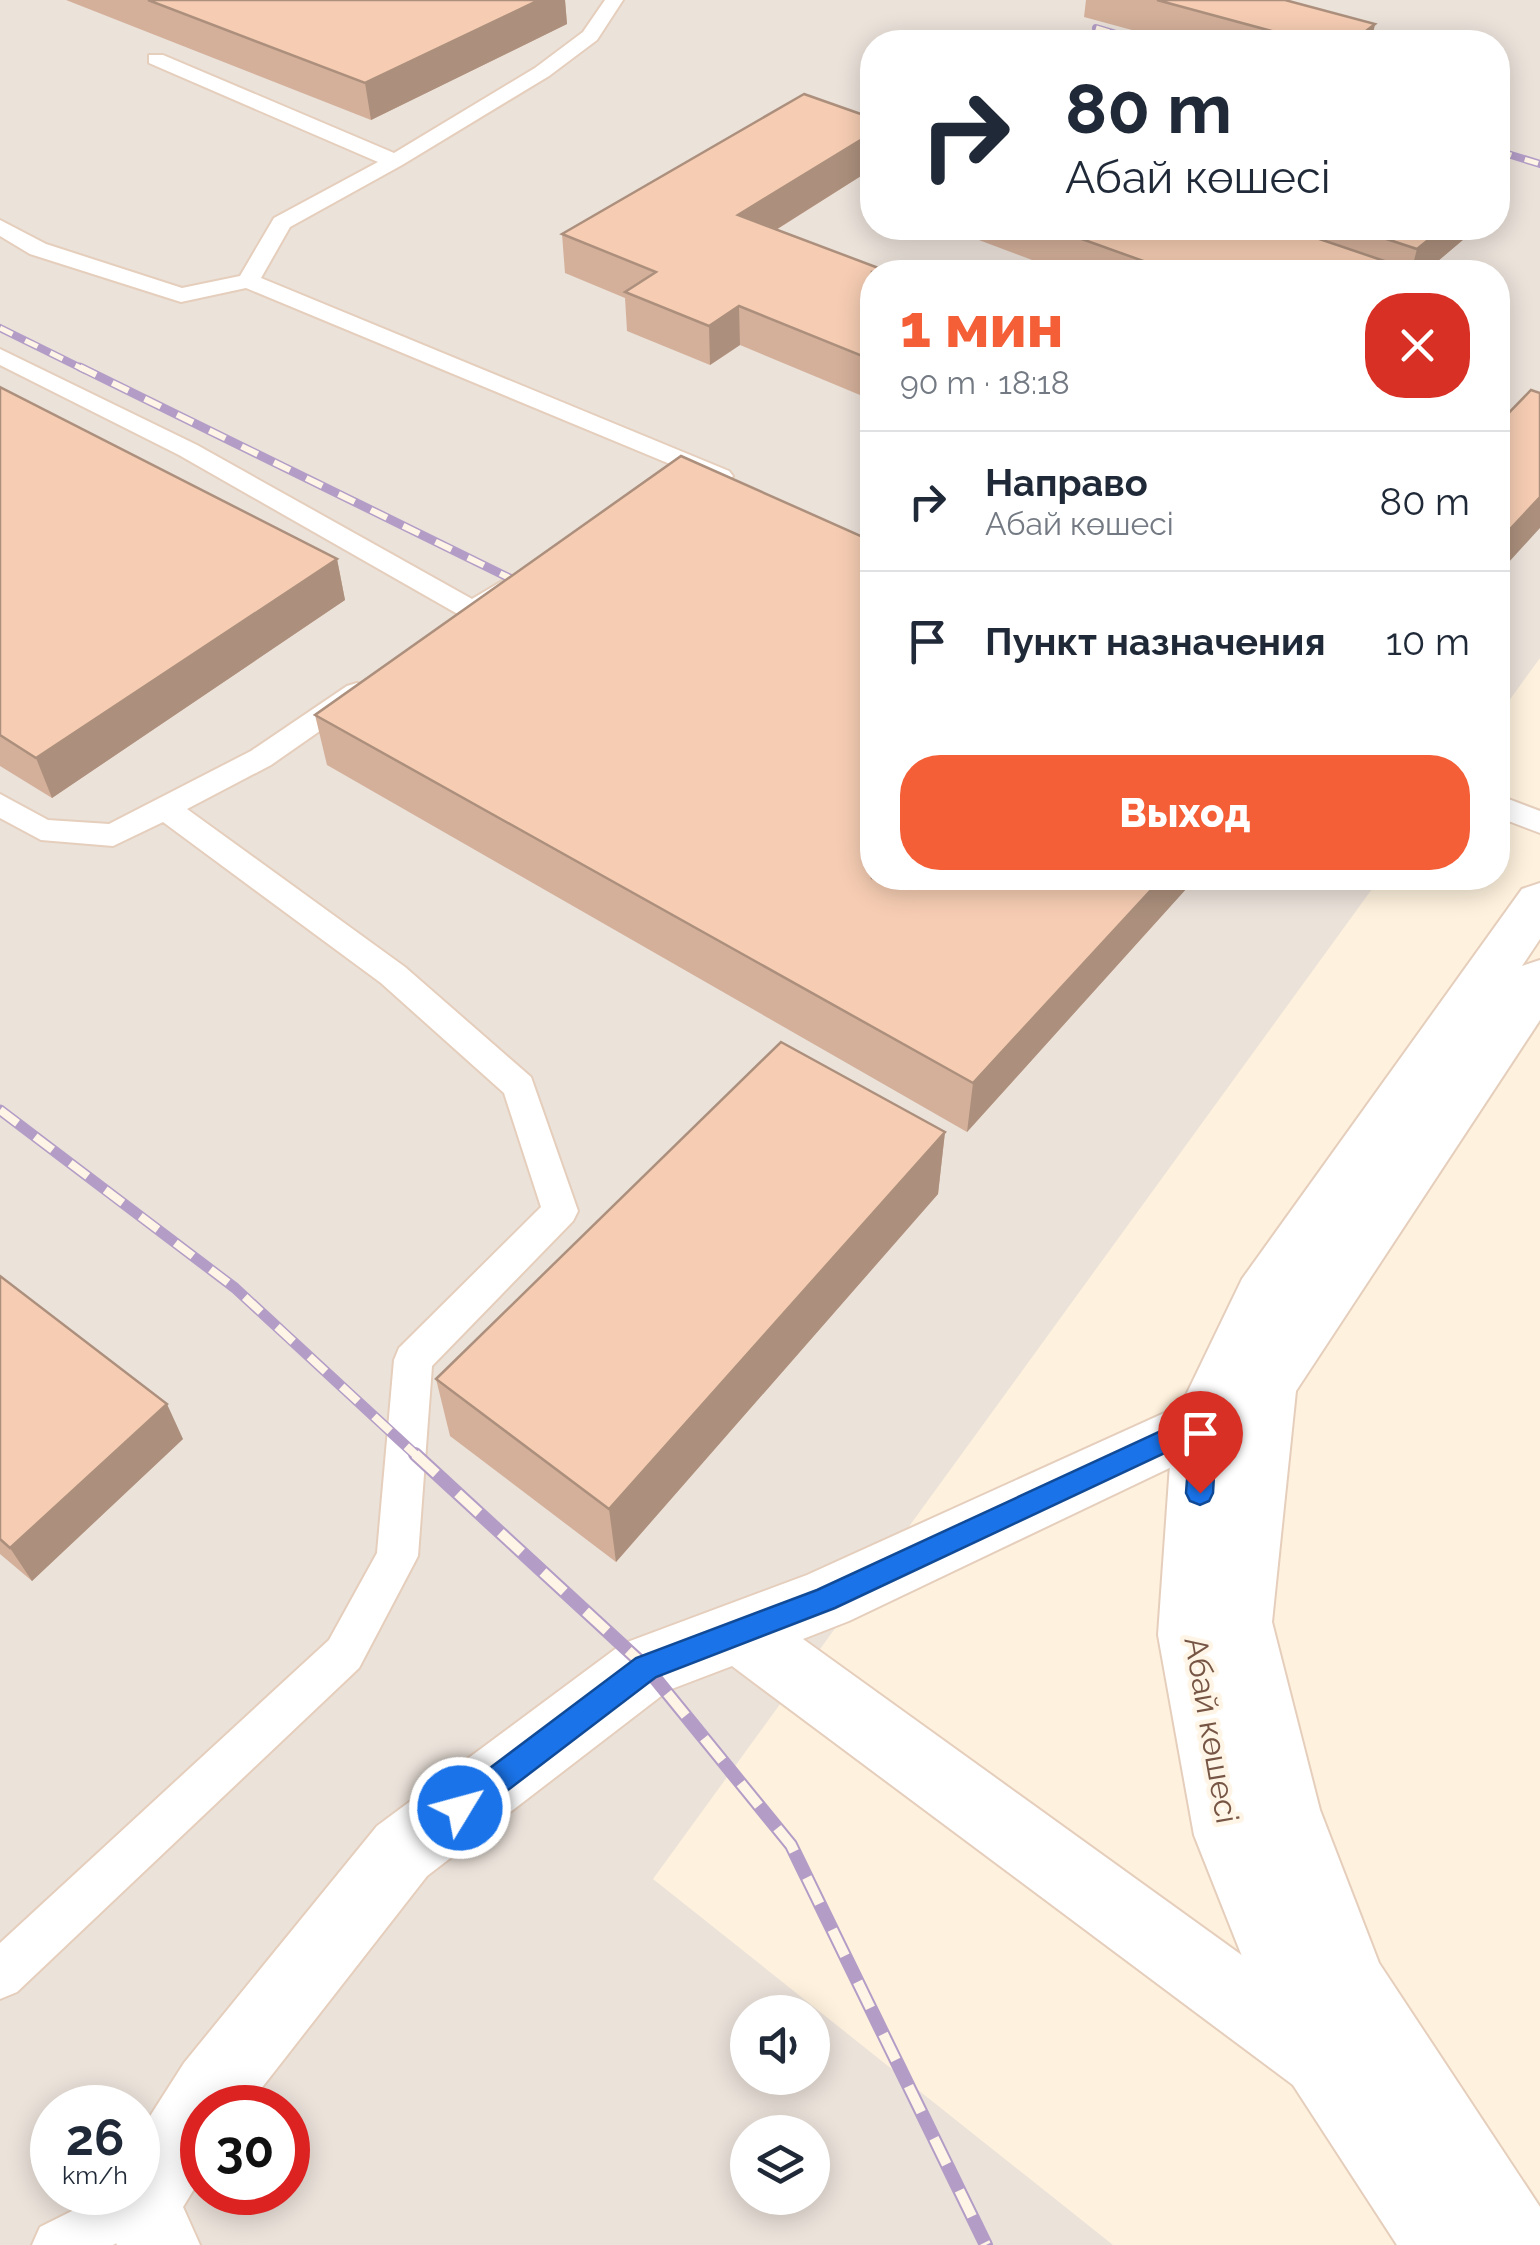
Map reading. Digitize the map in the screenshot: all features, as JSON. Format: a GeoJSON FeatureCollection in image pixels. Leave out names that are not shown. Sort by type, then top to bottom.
{"type":"FeatureCollection","features":[{"type":"Feature","properties":{"kind":"street","name":"Абай көшесі"},"geometry":{"type":"LineString","coordinates":[[1444,2245],[1320,2058],[1230,1835],[1191,1635],[1204,1422],[1264,1296],[1540,901]]}},
{"type":"Feature","properties":{"kind":"street","name":"Абай көшесі"},"geometry":{"type":"LineString","coordinates":[[1518,2245],[1351,1986],[1285,1810],[1239,1622],[1266,1385],[1540,980]]}},
{"type":"Feature","properties":{"kind":"street"},"geometry":{"type":"LineString","coordinates":[[150,2225],[211,2090],[402,1851],[646,1668],[737,1630],[826,1600],[1204,1422]]}},
{"type":"Feature","properties":{"kind":"street"},"geometry":{"type":"LineString","coordinates":[[737,1630],[1320,2058]]}},
{"type":"Feature","properties":{"kind":"lane"},"geometry":{"type":"LineString","coordinates":[[248,281],[282,223],[395,161],[558,60],[590,36],[614,0]]}},
{"type":"Feature","properties":{"kind":"lane"},"geometry":{"type":"LineString","coordinates":[[156,59],[395,161]]}},
{"type":"Feature","properties":{"kind":"lane"},"geometry":{"type":"LineString","coordinates":[[0,226],[38,249],[181,295],[248,281],[748,488]]}},
{"type":"Feature","properties":{"kind":"lane"},"geometry":{"type":"LineString","coordinates":[[0,356],[188,450],[473,611]]}},
{"type":"Feature","properties":{"kind":"lane"},"geometry":{"type":"LineString","coordinates":[[440,634],[529,568]]}},
{"type":"Feature","properties":{"kind":"lane"},"geometry":{"type":"LineString","coordinates":[[0,804],[41,830],[113,835],[261,758],[375,679]]}},
{"type":"Feature","properties":{"kind":"lane"},"geometry":{"type":"LineString","coordinates":[[0,1975],[344,1654],[397,1556],[414,1360],[560,1211],[518,1086],[393,974],[164,808]]}},
{"type":"Feature","properties":{"kind":"lane"},"geometry":{"type":"LineString","coordinates":[[1510,810],[1540,822]]}},
{"type":"Feature","properties":{"kind":"lane"},"geometry":{"type":"LineString","coordinates":[[58,2245],[150,2225]]}},
{"type":"Feature","properties":{"kind":"shaded area"},"geometry":{"type":"Polygon","coordinates":[[[0,0],[1540,0],[1540,658],[1510,699],[1510,260],[860,260],[860,890],[1371,890],[653,1879],[799,1995],[730,1995],[730,2095],[830,2095],[830,2020],[1113,2245],[0,2245],[0,0]]]}},
{"type":"Feature","properties":{"kind":"building"},"geometry":{"type":"Polygon","coordinates":[[[148,0],[539,0],[365,83],[148,0]]]}},
{"type":"Feature","properties":{"kind":"building"},"geometry":{"type":"Polygon","coordinates":[[[1157,0],[1285,0],[1375,24],[1367,30],[1268,30],[1157,0]]]}},
{"type":"Feature","properties":{"kind":"building"},"geometry":{"type":"Polygon","coordinates":[[[804,94],[860,114],[860,140],[738,215],[860,261],[860,355],[739,306],[709,326],[625,292],[656,272],[562,234],[804,94]]]}},
{"type":"Feature","properties":{"kind":"building"},"geometry":{"type":"Polygon","coordinates":[[[1085,240],[1322,240],[1381,260],[1140,260],[1085,240]]]}},
{"type":"Feature","properties":{"kind":"building"},"geometry":{"type":"Polygon","coordinates":[[[1390,240],[1428,240],[1417,249],[1390,240]]]}},
{"type":"Feature","properties":{"kind":"building"},"geometry":{"type":"Polygon","coordinates":[[[0,387],[337,559],[36,758],[0,735],[0,387]]]}},
{"type":"Feature","properties":{"kind":"building"},"geometry":{"type":"Polygon","coordinates":[[[1531,390],[1540,393],[1540,497],[1510,529],[1510,412],[1531,390]]]}},
{"type":"Feature","properties":{"kind":"building"},"geometry":{"type":"Polygon","coordinates":[[[681,456],[860,536],[860,890],[1151,890],[973,1083],[315,715],[681,456]]]}},
{"type":"Feature","properties":{"kind":"building"},"geometry":{"type":"Polygon","coordinates":[[[781,1042],[945,1132],[609,1509],[436,1379],[781,1042]]]}},
{"type":"Feature","properties":{"kind":"building"},"geometry":{"type":"Polygon","coordinates":[[[0,1276],[167,1404],[10,1548],[0,1539],[0,1276]]]}},
{"type":"Feature","properties":{"kind":"railway"},"geometry":{"type":"LineString","coordinates":[[1096,28],[1103,30]]}},
{"type":"Feature","properties":{"kind":"railway"},"geometry":{"type":"LineString","coordinates":[[1510,155],[1540,164]]}},
{"type":"Feature","properties":{"kind":"railway"},"geometry":{"type":"LineString","coordinates":[[0,328],[85,370]]}},
{"type":"Feature","properties":{"kind":"railway"},"geometry":{"type":"LineString","coordinates":[[80,367],[534,590]]}},
{"type":"Feature","properties":{"kind":"railway"},"geometry":{"type":"LineString","coordinates":[[0,1110],[235,1288],[418,1457]]}},
{"type":"Feature","properties":{"kind":"railway"},"geometry":{"type":"LineString","coordinates":[[415,1454],[646,1667],[791,1845],[986,2245]]}},
{"type":"Feature","properties":{"kind":"route"},"geometry":{"type":"LineString","coordinates":[[460,1808],[646,1668],[737,1630],[826,1600],[1204,1422],[1200,1493]]}}]}
